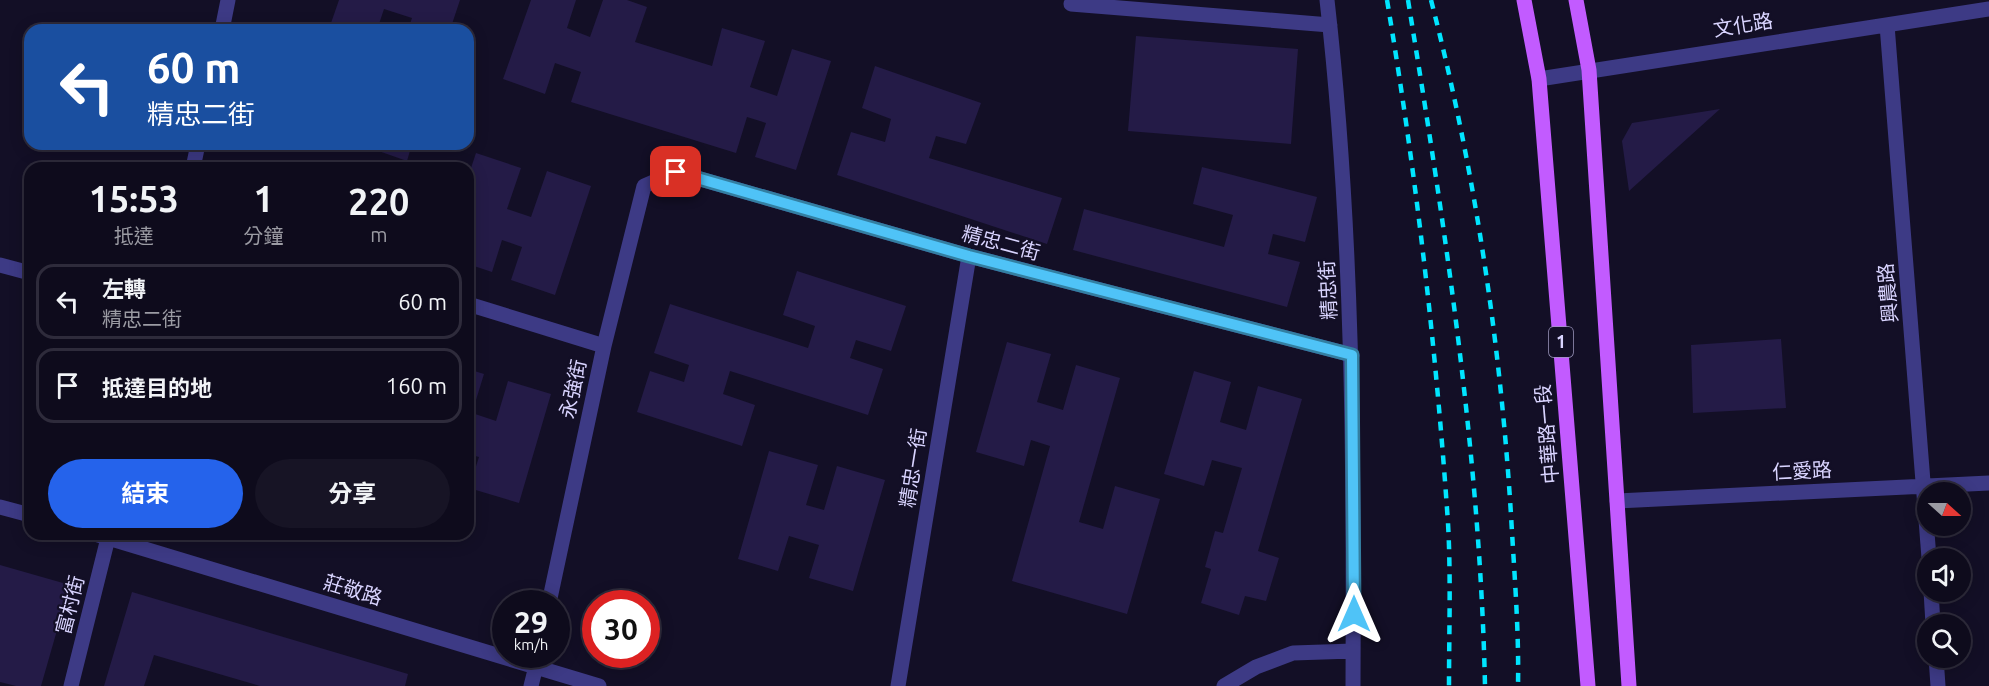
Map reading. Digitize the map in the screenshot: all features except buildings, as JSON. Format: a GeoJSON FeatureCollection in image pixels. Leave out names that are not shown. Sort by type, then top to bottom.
{"type":"FeatureCollection","features":[{"type":"Feature","properties":{"kind":"main road","name":"中華路一段"},"geometry":{"type":"LineString","coordinates":[[1524,0],[1539,79],[1588,686]]}},
{"type":"Feature","properties":{"kind":"main road"},"geometry":{"type":"LineString","coordinates":[[1576,0],[1589,70],[1629,686]]}},
{"type":"Feature","properties":{"kind":"street"},"geometry":{"type":"LineString","coordinates":[[223,24],[228,0]]}},
{"type":"Feature","properties":{"kind":"street","name":"精忠街"},"geometry":{"type":"LineString","coordinates":[[1328,0],[1338,93],[1352,355],[1353,686]]}},
{"type":"Feature","properties":{"kind":"street"},"geometry":{"type":"LineString","coordinates":[[1071,4],[1330,25]]}},
{"type":"Feature","properties":{"kind":"street","name":"文化路"},"geometry":{"type":"LineString","coordinates":[[1539,79],[1989,9]]}},
{"type":"Feature","properties":{"kind":"street","name":"興農路"},"geometry":{"type":"LineString","coordinates":[[1887,25],[1924,482]]}},
{"type":"Feature","properties":{"kind":"street","name":"精忠二街"},"geometry":{"type":"LineString","coordinates":[[644,186],[676,172],[969,256],[1352,355]]}},
{"type":"Feature","properties":{"kind":"street","name":"永強街"},"geometry":{"type":"LineString","coordinates":[[552,590],[603,345],[644,186]]}},
{"type":"Feature","properties":{"kind":"street","name":"精忠一街"},"geometry":{"type":"LineString","coordinates":[[898,686],[969,256]]}},
{"type":"Feature","properties":{"kind":"street"},"geometry":{"type":"LineString","coordinates":[[0,265],[24,271]]}},
{"type":"Feature","properties":{"kind":"street"},"geometry":{"type":"LineString","coordinates":[[474,306],[603,345]]}},
{"type":"Feature","properties":{"kind":"street","name":"仁愛路"},"geometry":{"type":"LineString","coordinates":[[1971,484],[1989,483]]}},
{"type":"Feature","properties":{"kind":"street","name":"仁愛路"},"geometry":{"type":"LineString","coordinates":[[1617,501],[1917,487]]}},
{"type":"Feature","properties":{"kind":"street"},"geometry":{"type":"LineString","coordinates":[[0,507],[24,513]]}},
{"type":"Feature","properties":{"kind":"street","name":"富村街"},"geometry":{"type":"LineString","coordinates":[[72,686],[103,540]]}},
{"type":"Feature","properties":{"kind":"street","name":"莊敬路"},"geometry":{"type":"LineString","coordinates":[[121,540],[492,648]]}},
{"type":"Feature","properties":{"kind":"street"},"geometry":{"type":"LineString","coordinates":[[1224,686],[1256,667],[1293,653],[1353,651]]}},
{"type":"Feature","properties":{"kind":"street"},"geometry":{"type":"LineString","coordinates":[[531,686],[535,668]]}},
{"type":"Feature","properties":{"kind":"street","name":"莊敬路"},"geometry":{"type":"LineString","coordinates":[[554,668],[599,686]]}},
{"type":"Feature","properties":{"kind":"street"},"geometry":{"type":"LineString","coordinates":[[1937,668],[1938,686]]}},
{"type":"Feature","properties":{"kind":"railway"},"geometry":{"type":"LineString","coordinates":[[1387,0],[1424,260],[1443,457],[1449,543],[1449,686]]}},
{"type":"Feature","properties":{"kind":"railway"},"geometry":{"type":"LineString","coordinates":[[1408,0],[1447,256],[1468,428],[1482,600],[1485,686]]}},
{"type":"Feature","properties":{"kind":"railway"},"geometry":{"type":"LineString","coordinates":[[1431,0],[1447,65],[1474,198],[1494,331],[1507,465],[1518,648],[1518,686]]}},
{"type":"Feature","properties":{"kind":"route"},"geometry":{"type":"LineString","coordinates":[[676,172],[969,256],[1352,355],[1354,614]]}}]}
